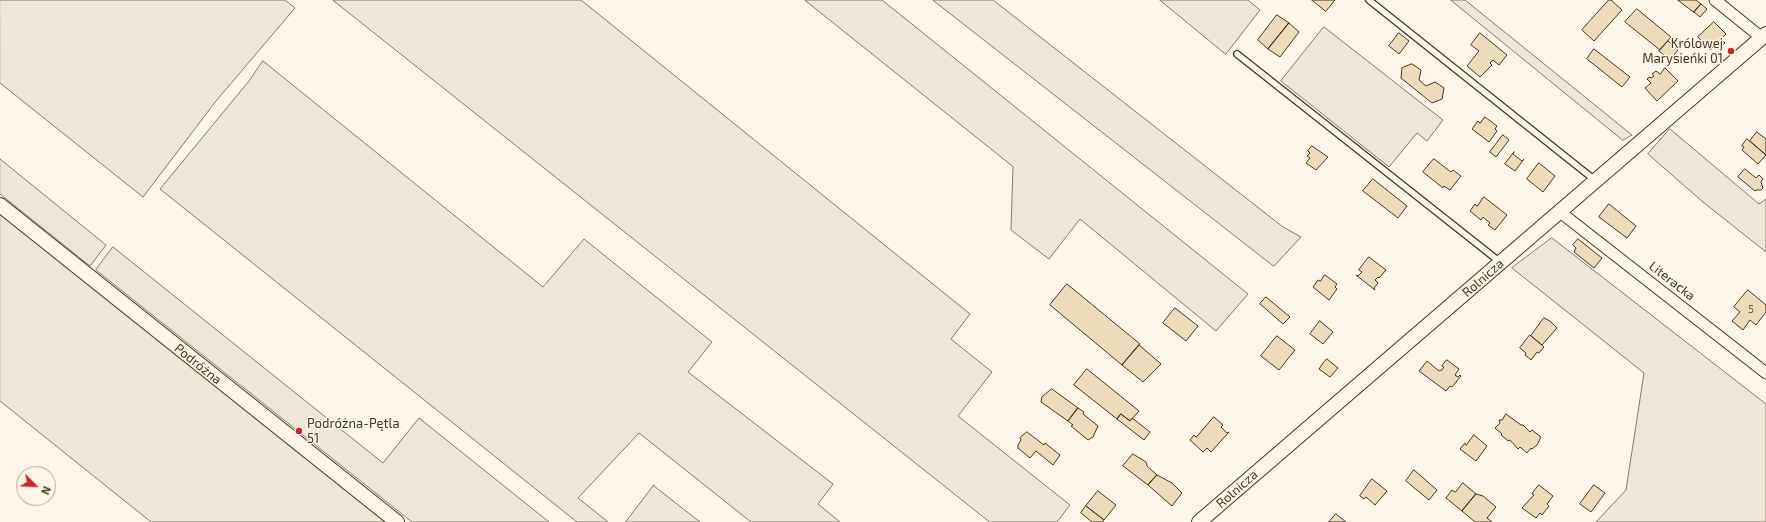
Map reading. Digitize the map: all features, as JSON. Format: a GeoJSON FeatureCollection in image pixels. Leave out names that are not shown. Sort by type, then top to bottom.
{"type":"FeatureCollection","features":[{"type":"Feature","properties":{"kind":"street"},"geometry":{"type":"LineString","coordinates":[[1715,0],[1764,36]]}},
{"type":"Feature","properties":{"kind":"street","name":"Rolnicza"},"geometry":{"type":"LineString","coordinates":[[1199,522],[1764,36]]}},
{"type":"Feature","properties":{"kind":"street","name":"Podróżna"},"geometry":{"type":"LineString","coordinates":[[0,205],[397,522]]}},
{"type":"Feature","properties":{"kind":"street","name":"Literacka"},"geometry":{"type":"LineString","coordinates":[[1560,212],[1766,373]]}},
{"type":"Feature","properties":{"kind":"lane"},"geometry":{"type":"LineString","coordinates":[[1369,0],[1596,181]]}},
{"type":"Feature","properties":{"kind":"lane"},"geometry":{"type":"LineString","coordinates":[[1236,54],[1501,262]]}},
{"type":"Feature","properties":{"kind":"shaded area"},"geometry":{"type":"Polygon","coordinates":[[[0,0],[285,0],[295,8],[216,101],[143,197],[0,83],[0,0]]]}},
{"type":"Feature","properties":{"kind":"shaded area"},"geometry":{"type":"Polygon","coordinates":[[[333,0],[581,0],[970,314],[951,339],[992,372],[958,416],[1070,505],[1057,522],[990,522],[333,0]]]}},
{"type":"Feature","properties":{"kind":"shaded area"},"geometry":{"type":"Polygon","coordinates":[[[805,0],[882,0],[1248,294],[1216,331],[1080,219],[1049,259],[1011,230],[1013,167],[805,0]]]}},
{"type":"Feature","properties":{"kind":"shaded area"},"geometry":{"type":"Polygon","coordinates":[[[933,0],[993,0],[1283,227],[1301,237],[1274,266],[933,0]]]}},
{"type":"Feature","properties":{"kind":"shaded area"},"geometry":{"type":"Polygon","coordinates":[[[1160,0],[1248,0],[1260,10],[1226,54],[1160,0]]]}},
{"type":"Feature","properties":{"kind":"shaded area"},"geometry":{"type":"Polygon","coordinates":[[[1451,0],[1465,0],[1632,135],[1623,140],[1451,0]]]}},
{"type":"Feature","properties":{"kind":"shaded area"},"geometry":{"type":"Polygon","coordinates":[[[1324,27],[1443,120],[1427,141],[1417,133],[1389,167],[1281,81],[1324,27]]]}},
{"type":"Feature","properties":{"kind":"shaded area"},"geometry":{"type":"Polygon","coordinates":[[[263,61],[543,287],[584,239],[712,342],[688,372],[833,484],[818,504],[840,522],[751,522],[639,433],[578,498],[608,522],[577,522],[160,189],[249,81],[263,61]]]}},
{"type":"Feature","properties":{"kind":"shaded area"},"geometry":{"type":"Polygon","coordinates":[[[1670,129],[1759,204],[1766,199],[1766,252],[1703,202],[1648,154],[1670,129]]]}},
{"type":"Feature","properties":{"kind":"shaded area"},"geometry":{"type":"Polygon","coordinates":[[[0,159],[106,245],[90,266],[0,194],[0,159]]]}},
{"type":"Feature","properties":{"kind":"shaded area"},"geometry":{"type":"Polygon","coordinates":[[[0,214],[386,522],[151,522],[0,401],[0,214]]]}},
{"type":"Feature","properties":{"kind":"shaded area"},"geometry":{"type":"Polygon","coordinates":[[[1552,238],[1766,404],[1766,522],[1596,522],[1626,490],[1644,373],[1512,268],[1552,238]]]}},
{"type":"Feature","properties":{"kind":"shaded area"},"geometry":{"type":"Polygon","coordinates":[[[113,247],[383,463],[419,418],[549,522],[412,522],[96,270],[113,247]]]}},
{"type":"Feature","properties":{"kind":"shaded area"},"geometry":{"type":"Polygon","coordinates":[[[654,486],[700,522],[626,522],[654,486]]]}},
{"type":"Feature","properties":{"kind":"building"},"geometry":{"type":"Polygon","coordinates":[[[1312,0],[1335,0],[1326,11],[1312,0]]]}},
{"type":"Feature","properties":{"kind":"building"},"geometry":{"type":"Polygon","coordinates":[[[1609,0],[1611,0],[1622,10],[1594,41],[1582,30],[1609,0]]]}},
{"type":"Feature","properties":{"kind":"building"},"geometry":{"type":"Polygon","coordinates":[[[1678,0],[1696,0],[1701,4],[1694,12],[1678,0]]]}},
{"type":"Feature","properties":{"kind":"building"},"geometry":{"type":"Polygon","coordinates":[[[1701,4],[1707,9],[1700,17],[1694,12],[1701,4]]]}},
{"type":"Feature","properties":{"kind":"building"},"geometry":{"type":"Polygon","coordinates":[[[1637,9],[1671,37],[1660,50],[1625,22],[1637,9]]]}},
{"type":"Feature","properties":{"kind":"building"},"geometry":{"type":"Polygon","coordinates":[[[1277,15],[1289,23],[1268,49],[1258,40],[1277,15]]]}},
{"type":"Feature","properties":{"kind":"building"},"geometry":{"type":"Polygon","coordinates":[[[1714,22],[1726,34],[1721,39],[1725,43],[1720,47],[1716,44],[1710,50],[1698,37],[1714,22]]]}},
{"type":"Feature","properties":{"kind":"building"},"geometry":{"type":"Polygon","coordinates":[[[1289,23],[1299,32],[1280,57],[1268,49],[1289,23]]]}},
{"type":"Feature","properties":{"kind":"building"},"geometry":{"type":"Polygon","coordinates":[[[1399,33],[1409,41],[1399,54],[1389,46],[1399,33]]]}},
{"type":"Feature","properties":{"kind":"building"},"geometry":{"type":"Polygon","coordinates":[[[1480,33],[1507,55],[1499,65],[1493,60],[1490,63],[1492,65],[1480,77],[1467,66],[1479,51],[1471,45],[1480,33]]]}},
{"type":"Feature","properties":{"kind":"building"},"geometry":{"type":"Polygon","coordinates":[[[1668,41],[1678,50],[1670,60],[1659,51],[1668,41]]]}},
{"type":"Feature","properties":{"kind":"building"},"geometry":{"type":"Polygon","coordinates":[[[1594,49],[1630,77],[1622,87],[1587,59],[1594,49]]]}},
{"type":"Feature","properties":{"kind":"building"},"geometry":{"type":"Polygon","coordinates":[[[1412,64],[1421,70],[1419,80],[1426,86],[1435,82],[1444,88],[1442,99],[1432,103],[1401,78],[1402,68],[1412,64]]]}},
{"type":"Feature","properties":{"kind":"building"},"geometry":{"type":"Polygon","coordinates":[[[1665,68],[1678,81],[1657,101],[1645,88],[1651,83],[1647,79],[1654,76],[1652,74],[1656,71],[1660,74],[1665,68]]]}},
{"type":"Feature","properties":{"kind":"building"},"geometry":{"type":"Polygon","coordinates":[[[1485,117],[1497,126],[1495,129],[1497,131],[1489,142],[1472,129],[1478,121],[1480,123],[1485,117]]]}},
{"type":"Feature","properties":{"kind":"building"},"geometry":{"type":"Polygon","coordinates":[[[1757,132],[1766,139],[1766,155],[1750,141],[1757,132]]]}},
{"type":"Feature","properties":{"kind":"building"},"geometry":{"type":"Polygon","coordinates":[[[1503,135],[1509,140],[1496,157],[1490,152],[1503,135]]]}},
{"type":"Feature","properties":{"kind":"building"},"geometry":{"type":"Polygon","coordinates":[[[1747,139],[1766,155],[1758,164],[1742,150],[1744,147],[1742,146],[1747,139]]]}},
{"type":"Feature","properties":{"kind":"building"},"geometry":{"type":"Polygon","coordinates":[[[1312,146],[1328,157],[1316,170],[1306,163],[1310,158],[1307,156],[1310,153],[1308,151],[1312,146]]]}},
{"type":"Feature","properties":{"kind":"building"},"geometry":{"type":"Polygon","coordinates":[[[1514,152],[1513,154],[1522,161],[1524,159],[1515,171],[1505,164],[1514,152]]]}},
{"type":"Feature","properties":{"kind":"building"},"geometry":{"type":"Polygon","coordinates":[[[1434,159],[1451,172],[1453,170],[1461,176],[1450,190],[1444,186],[1443,188],[1423,172],[1434,159]]]}},
{"type":"Feature","properties":{"kind":"building"},"geometry":{"type":"Polygon","coordinates":[[[1539,163],[1555,176],[1543,192],[1527,179],[1539,163]]]}},
{"type":"Feature","properties":{"kind":"building"},"geometry":{"type":"Polygon","coordinates":[[[1745,169],[1756,178],[1759,175],[1763,179],[1761,182],[1763,188],[1761,190],[1755,191],[1738,177],[1745,169]]]}},
{"type":"Feature","properties":{"kind":"building"},"geometry":{"type":"Polygon","coordinates":[[[1373,179],[1407,206],[1398,218],[1363,191],[1373,179]]]}},
{"type":"Feature","properties":{"kind":"building"},"geometry":{"type":"Polygon","coordinates":[[[1484,197],[1507,215],[1495,230],[1488,225],[1490,223],[1483,217],[1481,220],[1470,211],[1475,204],[1477,206],[1484,197]]]}},
{"type":"Feature","properties":{"kind":"building"},"geometry":{"type":"Polygon","coordinates":[[[1609,204],[1636,226],[1627,238],[1599,217],[1609,204]]]}},
{"type":"Feature","properties":{"kind":"building"},"geometry":{"type":"Polygon","coordinates":[[[1578,239],[1602,258],[1594,268],[1574,252],[1576,248],[1573,245],[1578,239]]]}},
{"type":"Feature","properties":{"kind":"building"},"geometry":{"type":"Polygon","coordinates":[[[1369,257],[1386,270],[1379,278],[1378,277],[1375,280],[1378,283],[1374,288],[1375,290],[1356,275],[1358,276],[1362,272],[1359,270],[1369,257]]]}},
{"type":"Feature","properties":{"kind":"building"},"geometry":{"type":"Polygon","coordinates":[[[1325,275],[1337,284],[1335,287],[1337,289],[1329,300],[1313,287],[1318,280],[1320,281],[1325,275]]]}},
{"type":"Feature","properties":{"kind":"building"},"geometry":{"type":"Polygon","coordinates":[[[1067,284],[1140,344],[1122,365],[1050,305],[1067,284]]]}},
{"type":"Feature","properties":{"kind":"building"},"geometry":{"type":"Polygon","coordinates":[[[1748,290],[1766,305],[1766,312],[1756,325],[1750,320],[1743,330],[1732,321],[1740,312],[1734,307],[1748,290]]]}},
{"type":"Feature","properties":{"kind":"building"},"geometry":{"type":"Polygon","coordinates":[[[1266,297],[1290,317],[1283,324],[1260,304],[1266,297]]]}},
{"type":"Feature","properties":{"kind":"building"},"geometry":{"type":"Polygon","coordinates":[[[1175,308],[1198,326],[1186,341],[1163,323],[1175,308]]]}},
{"type":"Feature","properties":{"kind":"building"},"geometry":{"type":"Polygon","coordinates":[[[1544,318],[1550,321],[1557,328],[1542,345],[1531,336],[1544,318]]]}},
{"type":"Feature","properties":{"kind":"building"},"geometry":{"type":"Polygon","coordinates":[[[1320,321],[1333,332],[1323,344],[1310,334],[1320,321]]]}},
{"type":"Feature","properties":{"kind":"building"},"geometry":{"type":"Polygon","coordinates":[[[1530,335],[1544,347],[1539,353],[1537,352],[1531,360],[1520,348],[1530,335]]]}},
{"type":"Feature","properties":{"kind":"building"},"geometry":{"type":"Polygon","coordinates":[[[1277,336],[1295,350],[1279,370],[1261,356],[1277,336]]]}},
{"type":"Feature","properties":{"kind":"building"},"geometry":{"type":"Polygon","coordinates":[[[1139,345],[1161,364],[1143,382],[1122,365],[1139,345]]]}},
{"type":"Feature","properties":{"kind":"building"},"geometry":{"type":"Polygon","coordinates":[[[1327,359],[1338,368],[1330,377],[1319,369],[1327,359]]]}},
{"type":"Feature","properties":{"kind":"building"},"geometry":{"type":"Polygon","coordinates":[[[1447,360],[1459,369],[1455,375],[1458,377],[1460,375],[1461,376],[1452,387],[1450,386],[1446,391],[1419,371],[1427,361],[1439,371],[1442,370],[1444,367],[1442,366],[1447,360]]]}},
{"type":"Feature","properties":{"kind":"building"},"geometry":{"type":"Polygon","coordinates":[[[1087,369],[1139,411],[1130,421],[1121,414],[1117,419],[1074,385],[1087,369]]]}},
{"type":"Feature","properties":{"kind":"building"},"geometry":{"type":"Polygon","coordinates":[[[1052,389],[1078,408],[1068,421],[1041,402],[1042,397],[1052,389]]]}},
{"type":"Feature","properties":{"kind":"building"},"geometry":{"type":"Polygon","coordinates":[[[1078,408],[1098,426],[1093,437],[1088,440],[1071,426],[1073,425],[1068,421],[1078,408]]]}},
{"type":"Feature","properties":{"kind":"building"},"geometry":{"type":"Polygon","coordinates":[[[1121,414],[1130,421],[1132,418],[1150,432],[1144,440],[1117,419],[1121,414]]]}},
{"type":"Feature","properties":{"kind":"building"},"geometry":{"type":"Polygon","coordinates":[[[1506,414],[1523,425],[1530,432],[1532,430],[1541,437],[1537,445],[1532,449],[1531,448],[1527,453],[1520,447],[1518,449],[1510,440],[1508,441],[1495,428],[1500,423],[1499,420],[1502,420],[1506,414]]]}},
{"type":"Feature","properties":{"kind":"building"},"geometry":{"type":"Polygon","coordinates":[[[1214,417],[1223,425],[1221,427],[1227,433],[1229,432],[1211,452],[1207,448],[1203,452],[1190,440],[1194,435],[1196,437],[1214,417]]]}},
{"type":"Feature","properties":{"kind":"building"},"geometry":{"type":"Polygon","coordinates":[[[1027,432],[1044,445],[1045,443],[1060,455],[1053,465],[1036,451],[1030,458],[1018,448],[1021,440],[1020,438],[1027,432]]]}},
{"type":"Feature","properties":{"kind":"building"},"geometry":{"type":"Polygon","coordinates":[[[1474,435],[1487,446],[1476,461],[1460,449],[1465,443],[1466,445],[1474,435]]]}},
{"type":"Feature","properties":{"kind":"building"},"geometry":{"type":"Polygon","coordinates":[[[1133,454],[1146,462],[1147,466],[1157,475],[1148,485],[1123,466],[1133,454]]]}},
{"type":"Feature","properties":{"kind":"building"},"geometry":{"type":"Polygon","coordinates":[[[1414,470],[1437,490],[1429,500],[1406,481],[1414,470]]]}},
{"type":"Feature","properties":{"kind":"building"},"geometry":{"type":"Polygon","coordinates":[[[1157,475],[1172,483],[1182,493],[1172,506],[1148,485],[1157,475]]]}},
{"type":"Feature","properties":{"kind":"building"},"geometry":{"type":"Polygon","coordinates":[[[1372,479],[1387,491],[1375,505],[1366,497],[1364,499],[1360,496],[1372,479]]]}},
{"type":"Feature","properties":{"kind":"building"},"geometry":{"type":"Polygon","coordinates":[[[1463,483],[1476,494],[1462,511],[1446,498],[1452,490],[1455,492],[1463,483]]]}},
{"type":"Feature","properties":{"kind":"building"},"geometry":{"type":"Polygon","coordinates":[[[1539,485],[1553,496],[1547,504],[1549,506],[1542,515],[1540,513],[1536,518],[1522,508],[1534,495],[1532,494],[1539,485]]]}},
{"type":"Feature","properties":{"kind":"building"},"geometry":{"type":"Polygon","coordinates":[[[1594,485],[1605,493],[1591,512],[1580,504],[1594,485]]]}},
{"type":"Feature","properties":{"kind":"building"},"geometry":{"type":"Polygon","coordinates":[[[1098,491],[1116,505],[1104,520],[1086,506],[1098,491]]]}},
{"type":"Feature","properties":{"kind":"building"},"geometry":{"type":"Polygon","coordinates":[[[1476,494],[1483,496],[1496,507],[1487,518],[1492,522],[1475,522],[1462,511],[1476,494]]]}},
{"type":"Feature","properties":{"kind":"building"},"geometry":{"type":"Polygon","coordinates":[[[1086,506],[1104,520],[1102,522],[1092,522],[1081,513],[1086,506]]]}},
{"type":"Feature","properties":{"kind":"building"},"geometry":{"type":"Polygon","coordinates":[[[1336,514],[1346,522],[1329,522],[1336,514]]]}},
{"type":"Feature","properties":{"kind":"place","name":"Królowej Marysieńki 01"},"geometry":{"type":"Point","coordinates":[1731,51]}},
{"type":"Feature","properties":{"kind":"place","name":"Podróżna-Pętla 51"},"geometry":{"type":"Point","coordinates":[299,431]}}]}
